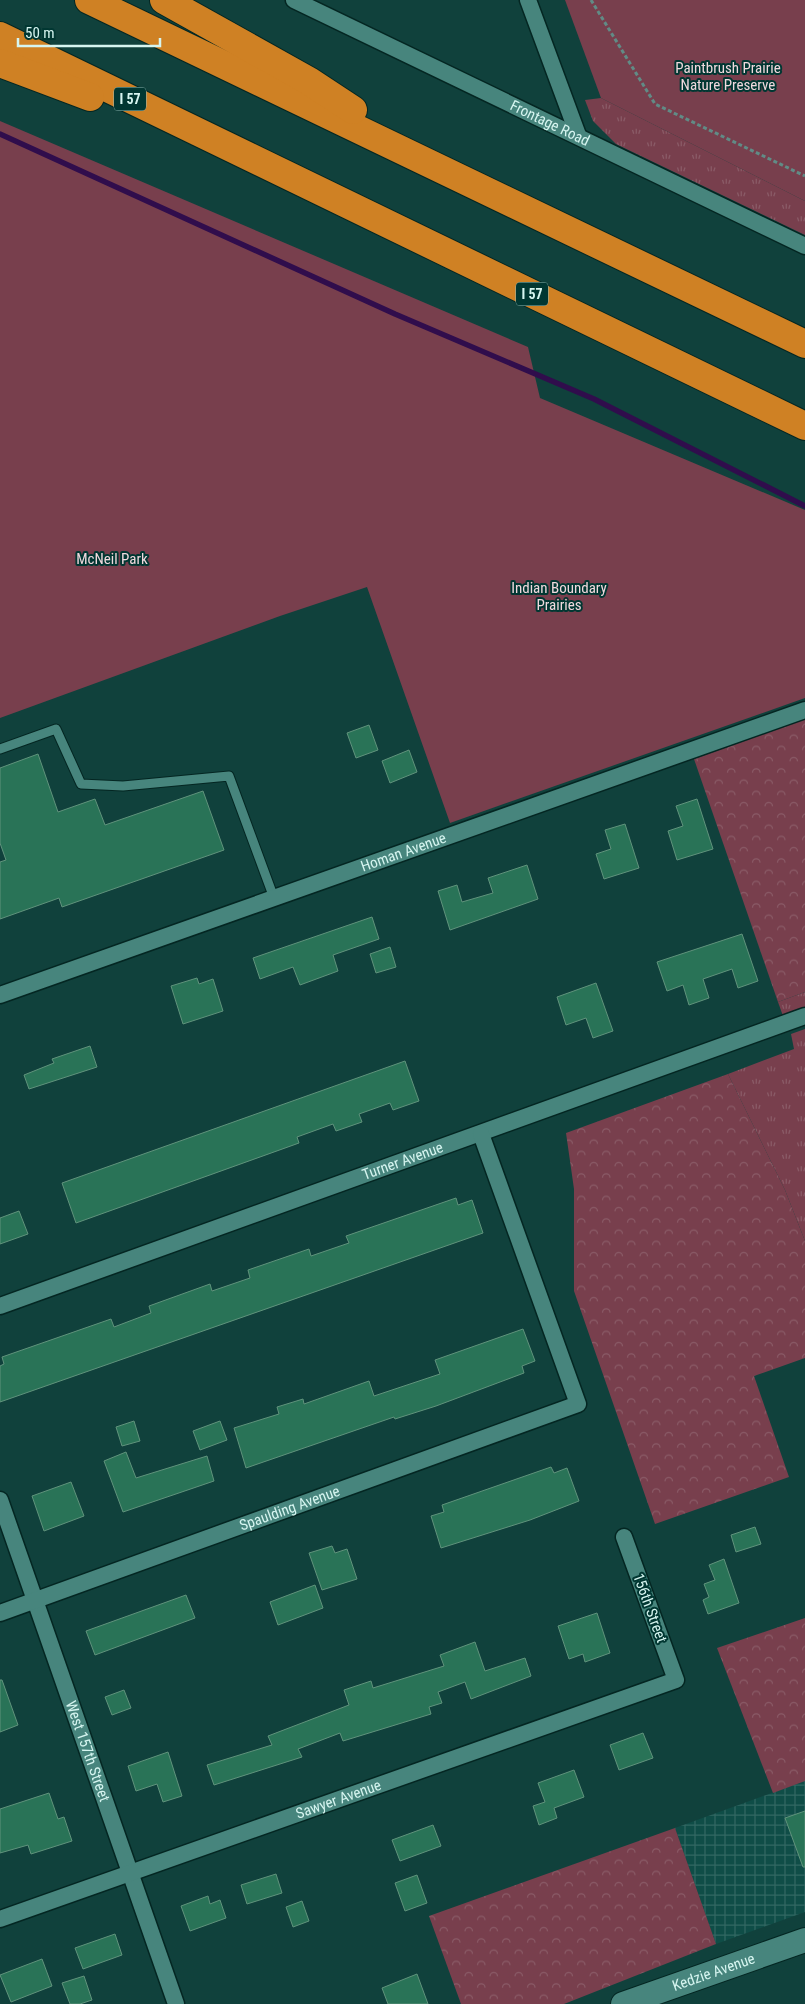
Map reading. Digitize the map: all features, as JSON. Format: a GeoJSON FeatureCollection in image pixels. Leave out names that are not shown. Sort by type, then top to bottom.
{"type":"FeatureCollection","features":[{"type":"Feature","properties":{"kind":"highway"},"geometry":{"type":"LineString","coordinates":[[89,0],[805,344]]}},
{"type":"Feature","properties":{"kind":"highway"},"geometry":{"type":"LineString","coordinates":[[164,0],[309,80],[433,164]]}},
{"type":"Feature","properties":{"kind":"highway","name":"I 57"},"geometry":{"type":"LineString","coordinates":[[0,36],[805,426]]}},
{"type":"Feature","properties":{"kind":"highway"},"geometry":{"type":"LineString","coordinates":[[0,63],[259,162]]}},
{"type":"Feature","properties":{"kind":"main road","name":"Kedzie Avenue"},"geometry":{"type":"LineString","coordinates":[[623,2004],[805,1940]]}},
{"type":"Feature","properties":{"kind":"street","name":"Frontage Road"},"geometry":{"type":"LineString","coordinates":[[294,0],[578,135],[805,246]]}},
{"type":"Feature","properties":{"kind":"street"},"geometry":{"type":"LineString","coordinates":[[528,0],[578,135]]}},
{"type":"Feature","properties":{"kind":"street","name":"Homan Avenue"},"geometry":{"type":"LineString","coordinates":[[0,995],[805,710]]}},
{"type":"Feature","properties":{"kind":"street","name":"Turner Avenue"},"geometry":{"type":"LineString","coordinates":[[0,1306],[482,1134],[805,1016]]}},
{"type":"Feature","properties":{"kind":"street","name":"Spaulding Avenue"},"geometry":{"type":"LineString","coordinates":[[0,1613],[578,1404],[482,1134]]}},
{"type":"Feature","properties":{"kind":"street","name":"West 157th Street"},"geometry":{"type":"LineString","coordinates":[[0,1500],[176,2004]]}},
{"type":"Feature","properties":{"kind":"street","name":"156th Street"},"geometry":{"type":"LineString","coordinates":[[624,1537],[676,1680]]}},
{"type":"Feature","properties":{"kind":"street","name":"Sawyer Avenue"},"geometry":{"type":"LineString","coordinates":[[0,1919],[676,1680]]}},
{"type":"Feature","properties":{"kind":"lane"},"geometry":{"type":"LineString","coordinates":[[0,749],[56,729],[81,784],[123,786],[229,776],[274,898]]}},
{"type":"Feature","properties":{"kind":"path"},"geometry":{"type":"LineString","coordinates":[[591,0],[655,104],[805,176]]}},
{"type":"Feature","properties":{"kind":"shaded area"},"geometry":{"type":"Polygon","coordinates":[[[805,1781],[805,1912],[716,1944],[675,1828],[805,1781]]]}},
{"type":"Feature","properties":{"kind":"green space","name":"Paintbrush Prairie Nature Preserve"},"geometry":{"type":"Polygon","coordinates":[[[565,0],[805,0],[805,201],[601,98],[565,0]]]}},
{"type":"Feature","properties":{"kind":"green space"},"geometry":{"type":"Polygon","coordinates":[[[601,98],[805,201],[805,235],[616,144],[593,121],[585,100],[601,98]]]}},
{"type":"Feature","properties":{"kind":"green space","name":"Indian Boundary Prairies"},"geometry":{"type":"Polygon","coordinates":[[[0,121],[528,347],[540,398],[805,510],[805,698],[450,823],[367,587],[280,616],[0,718],[0,121]]]}},
{"type":"Feature","properties":{"kind":"green space"},"geometry":{"type":"Polygon","coordinates":[[[805,719],[805,992],[778,1002],[694,759],[805,719]]]}},
{"type":"Feature","properties":{"kind":"green space"},"geometry":{"type":"Polygon","coordinates":[[[805,992],[805,1008],[783,1016],[778,1002],[805,992]]]}},
{"type":"Feature","properties":{"kind":"green space"},"geometry":{"type":"Polygon","coordinates":[[[805,1029],[805,1241],[785,1190],[728,1074],[794,1049],[791,1034],[805,1029]]]}},
{"type":"Feature","properties":{"kind":"green space"},"geometry":{"type":"Polygon","coordinates":[[[728,1074],[785,1190],[805,1241],[805,1358],[754,1376],[789,1477],[655,1524],[574,1291],[574,1189],[566,1133],[728,1074]]]}},
{"type":"Feature","properties":{"kind":"green space"},"geometry":{"type":"Polygon","coordinates":[[[805,1618],[805,1781],[773,1793],[717,1648],[805,1618]]]}},
{"type":"Feature","properties":{"kind":"green space"},"geometry":{"type":"Polygon","coordinates":[[[675,1828],[716,1944],[564,2004],[461,2004],[429,1916],[675,1828]]]}},
{"type":"Feature","properties":{"kind":"building"},"geometry":{"type":"Polygon","coordinates":[[[369,725],[378,750],[356,758],[347,733],[369,725]]]}},
{"type":"Feature","properties":{"kind":"building"},"geometry":{"type":"Polygon","coordinates":[[[409,750],[417,772],[390,783],[382,761],[409,750]]]}},
{"type":"Feature","properties":{"kind":"building"},"geometry":{"type":"Polygon","coordinates":[[[38,754],[58,812],[95,799],[105,825],[203,791],[224,850],[62,907],[59,898],[0,919],[0,862],[6,860],[0,843],[0,768],[38,754]]]}},
{"type":"Feature","properties":{"kind":"building"},"geometry":{"type":"Polygon","coordinates":[[[697,799],[713,849],[677,860],[668,831],[683,826],[676,806],[697,799]]]}},
{"type":"Feature","properties":{"kind":"building"},"geometry":{"type":"Polygon","coordinates":[[[625,824],[639,868],[604,879],[596,854],[611,849],[605,830],[625,824]]]}},
{"type":"Feature","properties":{"kind":"building"},"geometry":{"type":"Polygon","coordinates":[[[527,865],[538,899],[450,930],[438,891],[457,885],[462,902],[493,893],[488,878],[527,865]]]}},
{"type":"Feature","properties":{"kind":"building"},"geometry":{"type":"Polygon","coordinates":[[[372,917],[379,939],[333,955],[338,971],[300,985],[293,967],[260,979],[253,958],[372,917]]]}},
{"type":"Feature","properties":{"kind":"building"},"geometry":{"type":"Polygon","coordinates":[[[742,934],[758,981],[738,988],[732,969],[703,979],[709,998],[689,1005],[683,985],[667,991],[657,962],[742,934]]]}},
{"type":"Feature","properties":{"kind":"building"},"geometry":{"type":"Polygon","coordinates":[[[390,947],[396,967],[376,973],[370,954],[390,947]]]}},
{"type":"Feature","properties":{"kind":"building"},"geometry":{"type":"Polygon","coordinates":[[[197,978],[199,984],[213,979],[223,1011],[183,1024],[171,986],[197,978]]]}},
{"type":"Feature","properties":{"kind":"building"},"geometry":{"type":"Polygon","coordinates":[[[596,983],[613,1031],[593,1038],[586,1018],[566,1025],[557,997],[596,983]]]}},
{"type":"Feature","properties":{"kind":"building"},"geometry":{"type":"Polygon","coordinates":[[[90,1046],[97,1067],[29,1089],[24,1075],[54,1063],[52,1059],[90,1046]]]}},
{"type":"Feature","properties":{"kind":"building"},"geometry":{"type":"Polygon","coordinates":[[[405,1061],[419,1101],[393,1110],[390,1103],[359,1114],[362,1122],[336,1131],[333,1124],[297,1137],[299,1143],[76,1223],[62,1183],[405,1061]]]}},
{"type":"Feature","properties":{"kind":"building"},"geometry":{"type":"Polygon","coordinates":[[[456,1198],[458,1205],[472,1200],[483,1233],[0,1402],[0,1366],[4,1364],[2,1357],[111,1319],[114,1327],[151,1313],[149,1306],[210,1284],[212,1291],[250,1278],[248,1270],[309,1249],[311,1256],[349,1243],[346,1236],[456,1198]]]}},
{"type":"Feature","properties":{"kind":"building"},"geometry":{"type":"Polygon","coordinates":[[[19,1211],[28,1234],[0,1244],[0,1218],[19,1211]]]}},
{"type":"Feature","properties":{"kind":"building"},"geometry":{"type":"Polygon","coordinates":[[[523,1329],[535,1361],[522,1366],[524,1373],[436,1406],[395,1419],[394,1417],[246,1468],[234,1428],[279,1414],[277,1407],[303,1399],[304,1404],[369,1381],[374,1396],[440,1374],[435,1360],[523,1329]]]}},
{"type":"Feature","properties":{"kind":"building"},"geometry":{"type":"Polygon","coordinates":[[[134,1421],[140,1441],[122,1446],[116,1427],[134,1421]]]}},
{"type":"Feature","properties":{"kind":"building"},"geometry":{"type":"Polygon","coordinates":[[[220,1421],[227,1440],[200,1450],[193,1431],[220,1421]]]}},
{"type":"Feature","properties":{"kind":"building"},"geometry":{"type":"Polygon","coordinates":[[[126,1452],[136,1478],[207,1456],[214,1481],[123,1512],[104,1461],[126,1452]]]}},
{"type":"Feature","properties":{"kind":"building"},"geometry":{"type":"Polygon","coordinates":[[[551,1467],[554,1473],[567,1468],[579,1501],[530,1520],[441,1548],[431,1516],[444,1512],[442,1505],[551,1467]]]}},
{"type":"Feature","properties":{"kind":"building"},"geometry":{"type":"Polygon","coordinates":[[[71,1482],[84,1516],[44,1531],[32,1496],[71,1482]]]}},
{"type":"Feature","properties":{"kind":"building"},"geometry":{"type":"Polygon","coordinates":[[[755,1527],[761,1544],[736,1552],[731,1535],[755,1527]]]}},
{"type":"Feature","properties":{"kind":"building"},"geometry":{"type":"Polygon","coordinates":[[[332,1546],[335,1553],[347,1549],[357,1579],[322,1590],[309,1553],[332,1546]]]}},
{"type":"Feature","properties":{"kind":"building"},"geometry":{"type":"Polygon","coordinates":[[[724,1559],[739,1603],[708,1614],[703,1600],[709,1597],[704,1584],[715,1580],[709,1565],[724,1559]]]}},
{"type":"Feature","properties":{"kind":"building"},"geometry":{"type":"Polygon","coordinates":[[[315,1585],[323,1608],[278,1625],[270,1602],[315,1585]]]}},
{"type":"Feature","properties":{"kind":"building"},"geometry":{"type":"Polygon","coordinates":[[[186,1595],[195,1618],[95,1655],[86,1631],[186,1595]]]}},
{"type":"Feature","properties":{"kind":"building"},"geometry":{"type":"Polygon","coordinates":[[[597,1613],[610,1653],[585,1662],[583,1654],[569,1659],[558,1626],[597,1613]]]}},
{"type":"Feature","properties":{"kind":"building"},"geometry":{"type":"Polygon","coordinates":[[[475,1642],[485,1671],[525,1658],[531,1676],[471,1699],[465,1682],[438,1692],[442,1703],[429,1707],[431,1714],[343,1741],[340,1733],[298,1749],[302,1757],[214,1785],[207,1765],[272,1745],[268,1736],[349,1705],[344,1690],[371,1681],[373,1688],[444,1666],[440,1655],[475,1642]]]}},
{"type":"Feature","properties":{"kind":"building"},"geometry":{"type":"Polygon","coordinates":[[[0,1680],[2,1680],[18,1725],[0,1732],[0,1680]]]}},
{"type":"Feature","properties":{"kind":"building"},"geometry":{"type":"Polygon","coordinates":[[[124,1690],[131,1708],[112,1715],[105,1697],[124,1690]]]}},
{"type":"Feature","properties":{"kind":"building"},"geometry":{"type":"Polygon","coordinates":[[[643,1733],[653,1758],[619,1770],[610,1745],[643,1733]]]}},
{"type":"Feature","properties":{"kind":"building"},"geometry":{"type":"Polygon","coordinates":[[[168,1752],[182,1796],[163,1802],[157,1784],[136,1791],[128,1766],[168,1752]]]}},
{"type":"Feature","properties":{"kind":"building"},"geometry":{"type":"Polygon","coordinates":[[[574,1770],[584,1797],[554,1808],[557,1818],[539,1825],[533,1806],[545,1802],[538,1783],[574,1770]]]}},
{"type":"Feature","properties":{"kind":"building"},"geometry":{"type":"Polygon","coordinates":[[[49,1793],[58,1819],[64,1817],[72,1841],[31,1854],[28,1845],[0,1853],[0,1809],[49,1793]]]}},
{"type":"Feature","properties":{"kind":"building"},"geometry":{"type":"Polygon","coordinates":[[[805,1811],[805,1867],[803,1867],[785,1818],[805,1811]]]}},
{"type":"Feature","properties":{"kind":"building"},"geometry":{"type":"Polygon","coordinates":[[[433,1825],[441,1846],[400,1861],[392,1840],[433,1825]]]}},
{"type":"Feature","properties":{"kind":"building"},"geometry":{"type":"Polygon","coordinates":[[[276,1874],[282,1893],[247,1904],[241,1885],[276,1874]]]}},
{"type":"Feature","properties":{"kind":"building"},"geometry":{"type":"Polygon","coordinates":[[[417,1875],[427,1903],[405,1911],[395,1883],[417,1875]]]}},
{"type":"Feature","properties":{"kind":"building"},"geometry":{"type":"Polygon","coordinates":[[[208,1896],[210,1904],[220,1900],[226,1918],[190,1931],[181,1906],[208,1896]]]}},
{"type":"Feature","properties":{"kind":"building"},"geometry":{"type":"Polygon","coordinates":[[[302,1901],[309,1921],[293,1927],[286,1907],[302,1901]]]}},
{"type":"Feature","properties":{"kind":"building"},"geometry":{"type":"Polygon","coordinates":[[[115,1934],[122,1955],[83,1969],[75,1948],[115,1934]]]}},
{"type":"Feature","properties":{"kind":"building"},"geometry":{"type":"Polygon","coordinates":[[[42,1959],[52,1986],[11,2002],[0,1975],[42,1959]]]}},
{"type":"Feature","properties":{"kind":"building"},"geometry":{"type":"Polygon","coordinates":[[[417,1974],[428,2004],[388,2004],[382,1988],[417,1974]]]}},
{"type":"Feature","properties":{"kind":"building"},"geometry":{"type":"Polygon","coordinates":[[[84,1976],[92,2000],[80,2004],[70,2004],[62,1983],[84,1976]]]}},
{"type":"Feature","properties":{"kind":"waterway"},"geometry":{"type":"LineString","coordinates":[[0,134],[395,314],[594,399],[805,506]]}},
{"type":"Feature","properties":{"kind":"park label","name":"McNeil Park"},"geometry":{"type":"Point","coordinates":[112,559]}}]}
